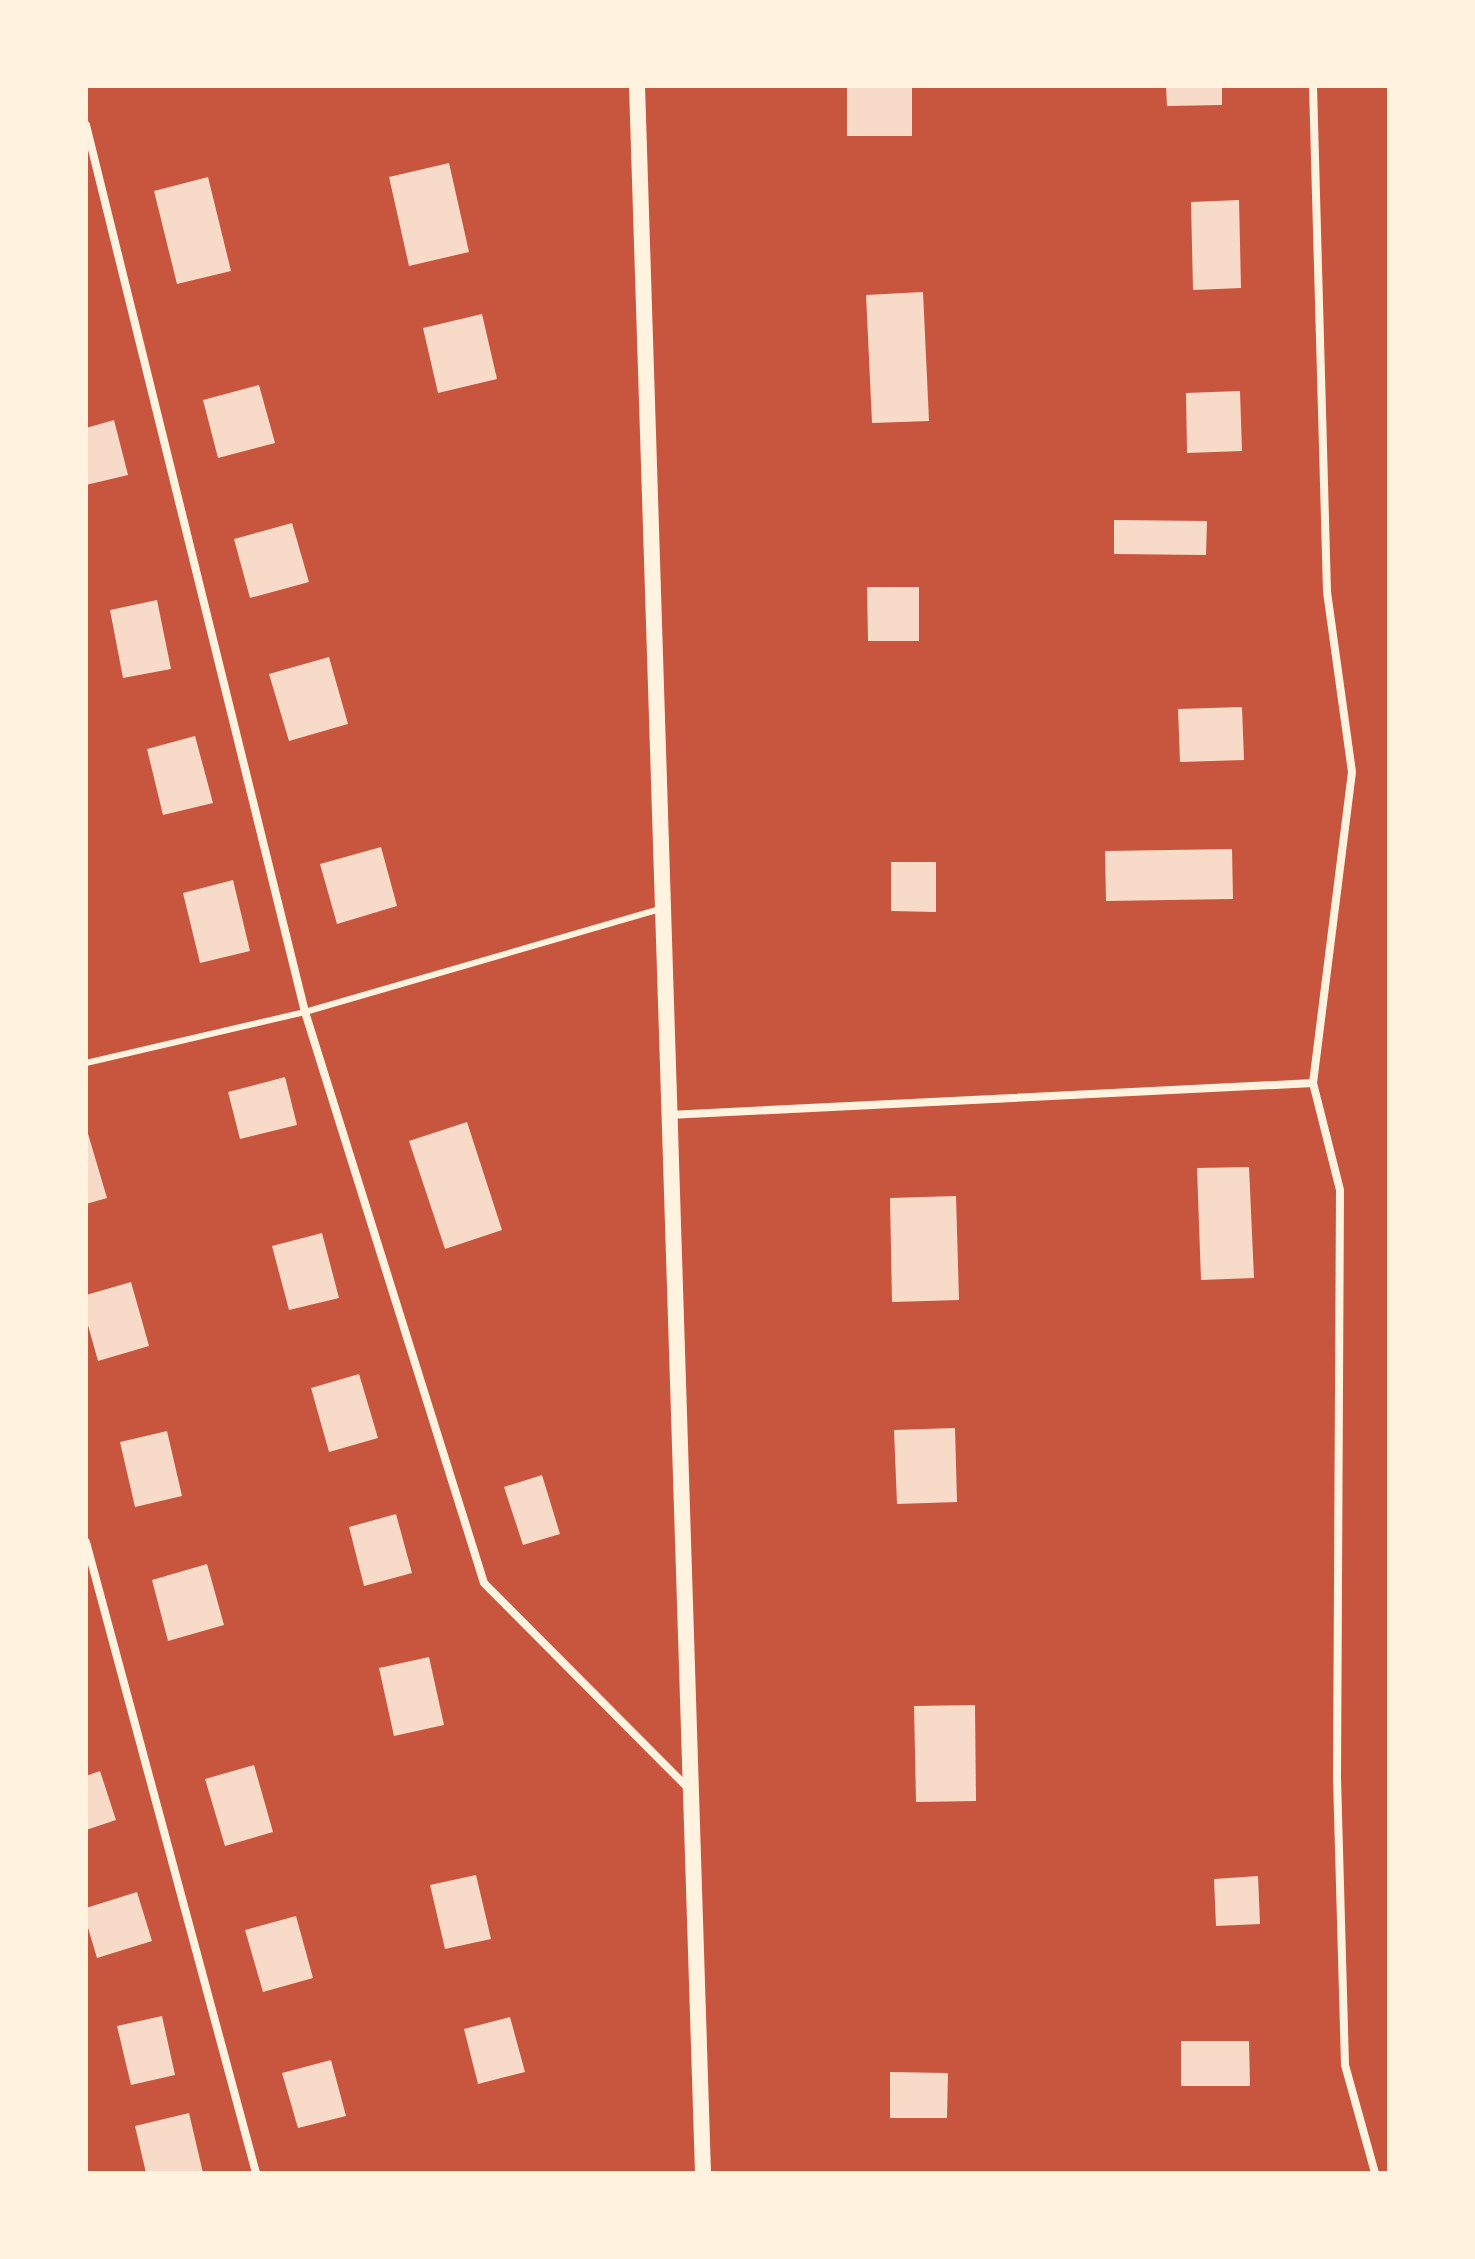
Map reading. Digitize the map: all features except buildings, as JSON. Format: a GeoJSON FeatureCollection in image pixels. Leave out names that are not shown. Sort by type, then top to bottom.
{"type":"FeatureCollection","features":[{"type":"Feature","properties":{"kind":"main road"},"geometry":{"type":"LineString","coordinates":[[637,86],[703,2173]]}},
{"type":"Feature","properties":{"kind":"street"},"geometry":{"type":"LineString","coordinates":[[1313,86],[1327,592],[1352,772],[1313,1083],[1340,1190],[1337,1778],[1345,2065],[1375,2173]]}},
{"type":"Feature","properties":{"kind":"street"},"geometry":{"type":"LineString","coordinates":[[86,125],[305,1012],[484,1583],[693,1793]]}},
{"type":"Feature","properties":{"kind":"street"},"geometry":{"type":"LineString","coordinates":[[669,1115],[1313,1083]]}},
{"type":"Feature","properties":{"kind":"street"},"geometry":{"type":"LineString","coordinates":[[86,1542],[256,2173]]}},
{"type":"Feature","properties":{"kind":"lane"},"geometry":{"type":"LineString","coordinates":[[86,1063],[305,1012],[664,908]]}}]}
